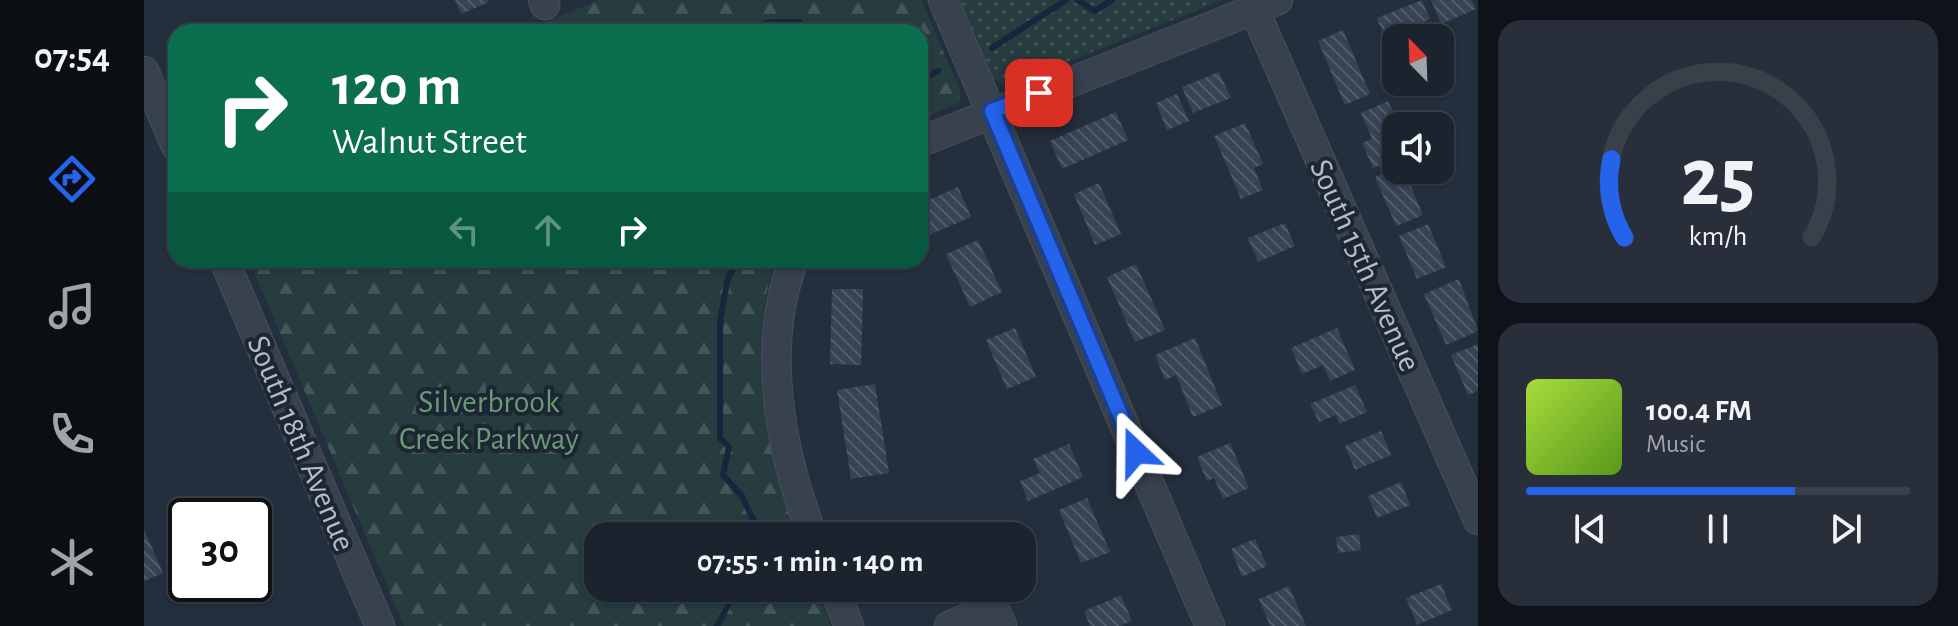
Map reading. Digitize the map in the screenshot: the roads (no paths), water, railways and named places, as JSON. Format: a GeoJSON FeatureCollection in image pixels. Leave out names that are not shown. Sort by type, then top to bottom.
{"type":"FeatureCollection","features":[{"type":"Feature","properties":{"kind":"street"},"geometry":{"type":"LineString","coordinates":[[943,0],[1210,626]]}},
{"type":"Feature","properties":{"kind":"street"},"geometry":{"type":"LineString","coordinates":[[928,139],[1261,3]]}},
{"type":"Feature","properties":{"kind":"street","name":"South 15th Avenue"},"geometry":{"type":"LineString","coordinates":[[1261,3],[1476,511]]}},
{"type":"Feature","properties":{"kind":"street"},"geometry":{"type":"LineString","coordinates":[[144,71],[168,127]]}},
{"type":"Feature","properties":{"kind":"street","name":"South 18th Avenue"},"geometry":{"type":"LineString","coordinates":[[227,268],[380,626]]}},
{"type":"Feature","properties":{"kind":"street"},"geometry":{"type":"LineString","coordinates":[[791,268],[783,286],[776,353],[783,426],[808,522]]}},
{"type":"Feature","properties":{"kind":"street"},"geometry":{"type":"LineString","coordinates":[[840,602],[849,626]]}},
{"type":"Feature","properties":{"kind":"street"},"geometry":{"type":"LineString","coordinates":[[949,626],[994,607],[1002,626]]}},
{"type":"Feature","properties":{"kind":"waterway"},"geometry":{"type":"LineString","coordinates":[[992,48],[1066,0]]}},
{"type":"Feature","properties":{"kind":"waterway"},"geometry":{"type":"LineString","coordinates":[[1077,0],[1095,11],[1112,0]]}},
{"type":"Feature","properties":{"kind":"waterway"},"geometry":{"type":"LineString","coordinates":[[765,24],[800,24]]}},
{"type":"Feature","properties":{"kind":"waterway"},"geometry":{"type":"LineString","coordinates":[[928,77],[938,71]]}},
{"type":"Feature","properties":{"kind":"waterway"},"geometry":{"type":"LineString","coordinates":[[733,268],[720,322],[720,438],[729,447],[723,475],[742,496],[754,522]]}},
{"type":"Feature","properties":{"kind":"waterway"},"geometry":{"type":"LineString","coordinates":[[717,626],[730,602]]}},
{"type":"Feature","properties":{"kind":"park label","name":"Silverbrook Creek Parkway"},"geometry":{"type":"Point","coordinates":[489,420]}}]}
